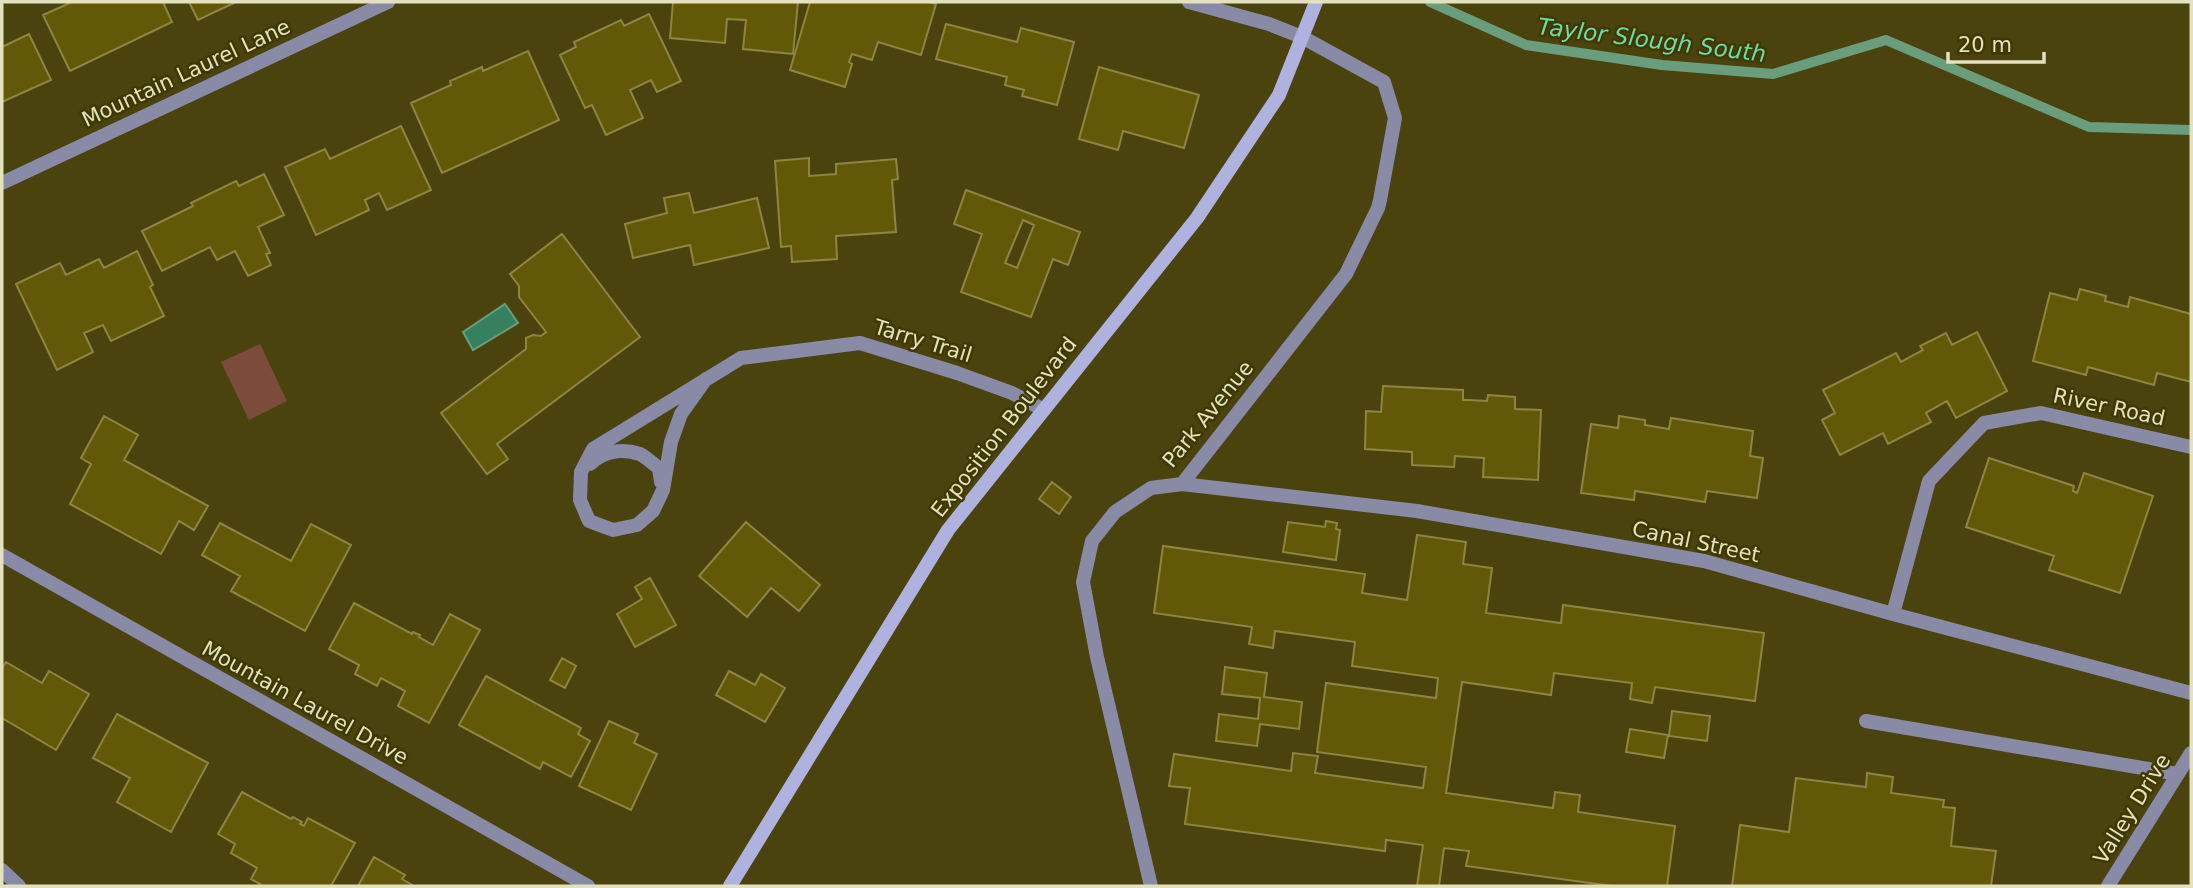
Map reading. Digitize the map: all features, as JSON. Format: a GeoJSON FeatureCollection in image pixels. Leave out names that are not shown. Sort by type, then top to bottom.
{"type":"FeatureCollection","features":[{"type":"Feature","properties":{"kind":"street","name":"Mountain Laurel Lane"},"geometry":{"type":"LineString","coordinates":[[2,183],[388,2]]}},
{"type":"Feature","properties":{"kind":"street"},"geometry":{"type":"LineString","coordinates":[[1189,2],[1269,24],[1302,37]]}},
{"type":"Feature","properties":{"kind":"street","name":"Exposition Boulevard"},"geometry":{"type":"LineString","coordinates":[[730,886],[948,530],[1197,218],[1279,95],[1316,2]]}},
{"type":"Feature","properties":{"kind":"street","name":"Park Avenue"},"geometry":{"type":"LineString","coordinates":[[1151,886],[1097,657],[1083,582],[1092,541],[1115,512],[1151,488],[1182,484],[1346,274],[1378,208],[1395,118],[1384,82],[1302,37]]}},
{"type":"Feature","properties":{"kind":"street","name":"Tarry Trail"},"geometry":{"type":"LineString","coordinates":[[706,379],[681,414],[671,442],[663,490],[653,511],[637,525],[612,530],[589,521],[580,500],[580,472],[593,450],[706,379],[741,359],[860,343],[1012,393],[1044,410]]}},
{"type":"Feature","properties":{"kind":"street","name":"River Road"},"geometry":{"type":"LineString","coordinates":[[1893,614],[1929,481],[1984,423],[2041,412],[2191,447]]}},
{"type":"Feature","properties":{"kind":"street"},"geometry":{"type":"LineString","coordinates":[[580,472],[599,455],[617,451],[641,454],[659,468],[663,490]]}},
{"type":"Feature","properties":{"kind":"street","name":"Canal Street"},"geometry":{"type":"LineString","coordinates":[[1182,484],[1417,510],[1704,561],[2191,693]]}},
{"type":"Feature","properties":{"kind":"street","name":"Mountain Laurel Drive"},"geometry":{"type":"LineString","coordinates":[[2,555],[588,886]]}},
{"type":"Feature","properties":{"kind":"street"},"geometry":{"type":"LineString","coordinates":[[1866,721],[2178,774]]}},
{"type":"Feature","properties":{"kind":"street","name":"Valley Drive"},"geometry":{"type":"LineString","coordinates":[[2108,886],[2191,753]]}},
{"type":"Feature","properties":{"kind":"street"},"geometry":{"type":"LineString","coordinates":[[2,870],[19,886]]}},
{"type":"Feature","properties":{"kind":"shaded area"},"geometry":{"type":"Polygon","coordinates":[[[505,304],[518,323],[473,350],[463,332],[505,304]]]}},
{"type":"Feature","properties":{"kind":"shaded area"},"geometry":{"type":"Polygon","coordinates":[[[260,344],[287,401],[249,420],[221,362],[260,344]]]}},
{"type":"Feature","properties":{"kind":"building"},"geometry":{"type":"Polygon","coordinates":[[[72,2],[163,2],[172,22],[70,71],[43,15],[72,2]]]}},
{"type":"Feature","properties":{"kind":"building"},"geometry":{"type":"Polygon","coordinates":[[[189,2],[236,2],[198,20],[189,2]]]}},
{"type":"Feature","properties":{"kind":"building"},"geometry":{"type":"Polygon","coordinates":[[[673,2],[798,2],[793,54],[743,49],[746,20],[727,19],[725,43],[670,38],[673,2]]]}},
{"type":"Feature","properties":{"kind":"building"},"geometry":{"type":"Polygon","coordinates":[[[810,2],[936,4],[921,55],[878,42],[872,60],[852,54],[845,87],[790,70],[810,2]]]}},
{"type":"Feature","properties":{"kind":"building"},"geometry":{"type":"Polygon","coordinates":[[[649,14],[681,81],[657,92],[651,80],[630,90],[643,118],[606,135],[592,105],[585,108],[560,55],[576,47],[574,42],[621,20],[624,26],[649,14]]]}},
{"type":"Feature","properties":{"kind":"building"},"geometry":{"type":"Polygon","coordinates":[[[946,24],[1017,42],[1021,28],[1074,42],[1057,105],[1022,96],[1024,90],[1005,85],[1007,77],[936,59],[946,24]]]}},
{"type":"Feature","properties":{"kind":"building"},"geometry":{"type":"Polygon","coordinates":[[[29,34],[51,80],[2,102],[2,47],[29,34]]]}},
{"type":"Feature","properties":{"kind":"building"},"geometry":{"type":"Polygon","coordinates":[[[528,51],[559,120],[442,173],[411,103],[451,85],[450,81],[482,67],[483,71],[528,51]]]}},
{"type":"Feature","properties":{"kind":"building"},"geometry":{"type":"Polygon","coordinates":[[[1099,67],[1199,95],[1184,148],[1123,131],[1118,150],[1079,139],[1099,67]]]}},
{"type":"Feature","properties":{"kind":"building"},"geometry":{"type":"Polygon","coordinates":[[[401,126],[431,190],[387,210],[379,193],[365,200],[369,210],[316,235],[285,167],[325,149],[330,159],[401,126]]]}},
{"type":"Feature","properties":{"kind":"building"},"geometry":{"type":"Polygon","coordinates":[[[809,158],[809,176],[836,174],[836,164],[896,159],[898,179],[892,180],[896,232],[836,236],[837,259],[792,262],[791,246],[781,247],[775,161],[809,158]]]}},
{"type":"Feature","properties":{"kind":"building"},"geometry":{"type":"Polygon","coordinates":[[[264,174],[284,215],[258,227],[270,253],[266,254],[271,265],[248,276],[235,251],[217,260],[210,247],[162,271],[142,231],[236,181],[239,186],[264,174]]]}},
{"type":"Feature","properties":{"kind":"building"},"geometry":{"type":"Polygon","coordinates":[[[966,190],[1080,232],[1068,265],[1053,259],[1031,317],[961,292],[982,234],[954,224],[966,190]],[[1023,220],[1005,263],[1017,268],[1034,225],[1023,220]]]}},
{"type":"Feature","properties":{"kind":"building"},"geometry":{"type":"Polygon","coordinates":[[[689,193],[694,213],[757,198],[769,248],[694,265],[690,245],[633,258],[625,224],[667,213],[664,198],[689,193]]]}},
{"type":"Feature","properties":{"kind":"building"},"geometry":{"type":"Polygon","coordinates":[[[562,234],[640,337],[497,444],[508,459],[487,474],[441,413],[526,349],[526,338],[541,336],[546,332],[519,297],[519,286],[510,274],[562,234]]]}},
{"type":"Feature","properties":{"kind":"building"},"geometry":{"type":"Polygon","coordinates":[[[137,251],[164,316],[111,341],[103,325],[84,333],[93,352],[57,370],[16,284],[60,263],[66,275],[99,259],[104,268],[137,251]]]}},
{"type":"Feature","properties":{"kind":"building"},"geometry":{"type":"Polygon","coordinates":[[[2080,289],[2106,296],[2105,301],[2128,307],[2130,297],[2191,314],[2191,382],[2157,373],[2154,385],[2088,367],[2086,375],[2033,361],[2050,293],[2077,300],[2080,289]]]}},
{"type":"Feature","properties":{"kind":"building"},"geometry":{"type":"Polygon","coordinates":[[[1977,332],[2007,391],[1956,418],[1947,401],[1926,413],[1931,422],[1888,444],[1883,433],[1840,455],[1822,420],[1835,413],[1823,390],[1896,353],[1901,362],[1923,350],[1920,346],[1946,333],[1952,345],[1977,332]]]}},
{"type":"Feature","properties":{"kind":"building"},"geometry":{"type":"Polygon","coordinates":[[[1383,386],[1463,390],[1463,400],[1487,401],[1488,395],[1515,397],[1515,409],[1541,410],[1538,480],[1483,477],[1484,458],[1455,456],[1454,467],[1412,465],[1412,452],[1365,449],[1366,411],[1381,412],[1383,386]]]}},
{"type":"Feature","properties":{"kind":"building"},"geometry":{"type":"Polygon","coordinates":[[[104,416],[138,435],[124,460],[208,506],[194,530],[179,521],[161,554],[70,504],[91,464],[81,458],[104,416]]]}},
{"type":"Feature","properties":{"kind":"building"},"geometry":{"type":"Polygon","coordinates":[[[1619,416],[1645,420],[1645,425],[1669,429],[1671,418],[1753,431],[1750,456],[1763,458],[1757,498],[1707,491],[1705,502],[1635,491],[1634,500],[1581,493],[1591,424],[1618,428],[1619,416]]]}},
{"type":"Feature","properties":{"kind":"building"},"geometry":{"type":"Polygon","coordinates":[[[1989,458],[2074,486],[2073,491],[2077,493],[2084,473],[2153,496],[2120,593],[2049,570],[2054,556],[1966,527],[1989,458]]]}},
{"type":"Feature","properties":{"kind":"building"},"geometry":{"type":"Polygon","coordinates":[[[1052,482],[1071,497],[1059,514],[1039,499],[1052,482]]]}},
{"type":"Feature","properties":{"kind":"building"},"geometry":{"type":"Polygon","coordinates":[[[1326,521],[1337,523],[1336,529],[1340,530],[1336,560],[1283,552],[1288,522],[1325,527],[1326,521]]]}},
{"type":"Feature","properties":{"kind":"building"},"geometry":{"type":"Polygon","coordinates":[[[746,522],[820,585],[799,611],[771,588],[747,617],[699,576],[746,522]]]}},
{"type":"Feature","properties":{"kind":"building"},"geometry":{"type":"Polygon","coordinates":[[[220,523],[291,561],[311,524],[351,545],[305,631],[231,591],[240,576],[202,555],[220,523]]]}},
{"type":"Feature","properties":{"kind":"building"},"geometry":{"type":"Polygon","coordinates":[[[1417,535],[1466,542],[1463,564],[1492,568],[1486,613],[1561,623],[1563,605],[1764,633],[1755,701],[1655,687],[1652,703],[1630,699],[1632,683],[1554,673],[1551,695],[1462,682],[1446,793],[1553,808],[1555,792],[1580,795],[1578,812],[1675,826],[1667,886],[1612,886],[1466,866],[1469,851],[1444,848],[1439,886],[1417,886],[1423,845],[1386,840],[1385,851],[1185,824],[1190,788],[1169,786],[1174,754],[1291,771],[1293,753],[1318,756],[1315,773],[1423,788],[1426,767],[1317,752],[1326,683],[1436,698],[1438,678],[1352,666],[1355,642],[1275,631],[1273,648],[1249,644],[1252,627],[1154,613],[1163,546],[1365,574],[1362,593],[1407,600],[1417,535]]]}},
{"type":"Feature","properties":{"kind":"building"},"geometry":{"type":"Polygon","coordinates":[[[650,578],[676,625],[635,647],[617,614],[642,599],[635,587],[650,578]]]}},
{"type":"Feature","properties":{"kind":"building"},"geometry":{"type":"Polygon","coordinates":[[[354,603],[412,634],[413,632],[420,635],[419,637],[433,645],[450,614],[480,630],[429,723],[398,706],[405,691],[381,678],[377,686],[355,674],[359,665],[329,649],[354,603]]]}},
{"type":"Feature","properties":{"kind":"building"},"geometry":{"type":"Polygon","coordinates":[[[562,658],[576,666],[565,688],[550,680],[562,658]]]}},
{"type":"Feature","properties":{"kind":"building"},"geometry":{"type":"Polygon","coordinates":[[[6,662],[42,683],[49,671],[89,694],[56,750],[2,718],[2,668],[6,662]]]}},
{"type":"Feature","properties":{"kind":"building"},"geometry":{"type":"Polygon","coordinates":[[[1225,667],[1267,673],[1264,697],[1302,702],[1299,729],[1260,724],[1257,746],[1216,741],[1219,714],[1258,719],[1260,698],[1222,694],[1225,667]]]}},
{"type":"Feature","properties":{"kind":"building"},"geometry":{"type":"Polygon","coordinates":[[[729,671],[755,685],[761,674],[785,688],[765,722],[716,695],[729,671]]]}},
{"type":"Feature","properties":{"kind":"building"},"geometry":{"type":"Polygon","coordinates":[[[486,676],[581,728],[578,734],[590,741],[571,777],[543,762],[540,769],[459,725],[486,676]]]}},
{"type":"Feature","properties":{"kind":"building"},"geometry":{"type":"Polygon","coordinates":[[[1672,711],[1710,716],[1707,741],[1669,736],[1672,711]]]}},
{"type":"Feature","properties":{"kind":"building"},"geometry":{"type":"Polygon","coordinates":[[[117,714],[208,763],[171,832],[117,802],[130,778],[93,758],[117,714]]]}},
{"type":"Feature","properties":{"kind":"building"},"geometry":{"type":"Polygon","coordinates":[[[609,721],[638,734],[634,743],[657,754],[631,810],[579,786],[609,721]]]}},
{"type":"Feature","properties":{"kind":"building"},"geometry":{"type":"Polygon","coordinates":[[[1630,729],[1668,735],[1664,758],[1626,752],[1630,729]]]}},
{"type":"Feature","properties":{"kind":"building"},"geometry":{"type":"Polygon","coordinates":[[[1867,773],[1893,777],[1891,793],[1944,800],[1943,807],[1955,808],[1951,846],[1996,851],[1991,886],[1732,886],[1740,825],[1789,832],[1796,778],[1866,787],[1867,773]]]}},
{"type":"Feature","properties":{"kind":"building"},"geometry":{"type":"Polygon","coordinates":[[[242,792],[291,819],[293,817],[304,826],[308,818],[355,843],[331,886],[258,886],[260,884],[251,879],[257,868],[231,853],[235,844],[218,834],[242,792]]]}},
{"type":"Feature","properties":{"kind":"building"},"geometry":{"type":"Polygon","coordinates":[[[374,857],[405,875],[402,879],[414,886],[358,886],[374,857]]]}},
{"type":"Feature","properties":{"kind":"waterway","name":"Taylor Slough South"},"geometry":{"type":"LineString","coordinates":[[1430,2],[1526,45],[1662,65],[1773,74],[1886,40],[2089,127],[2191,130]]}}]}
